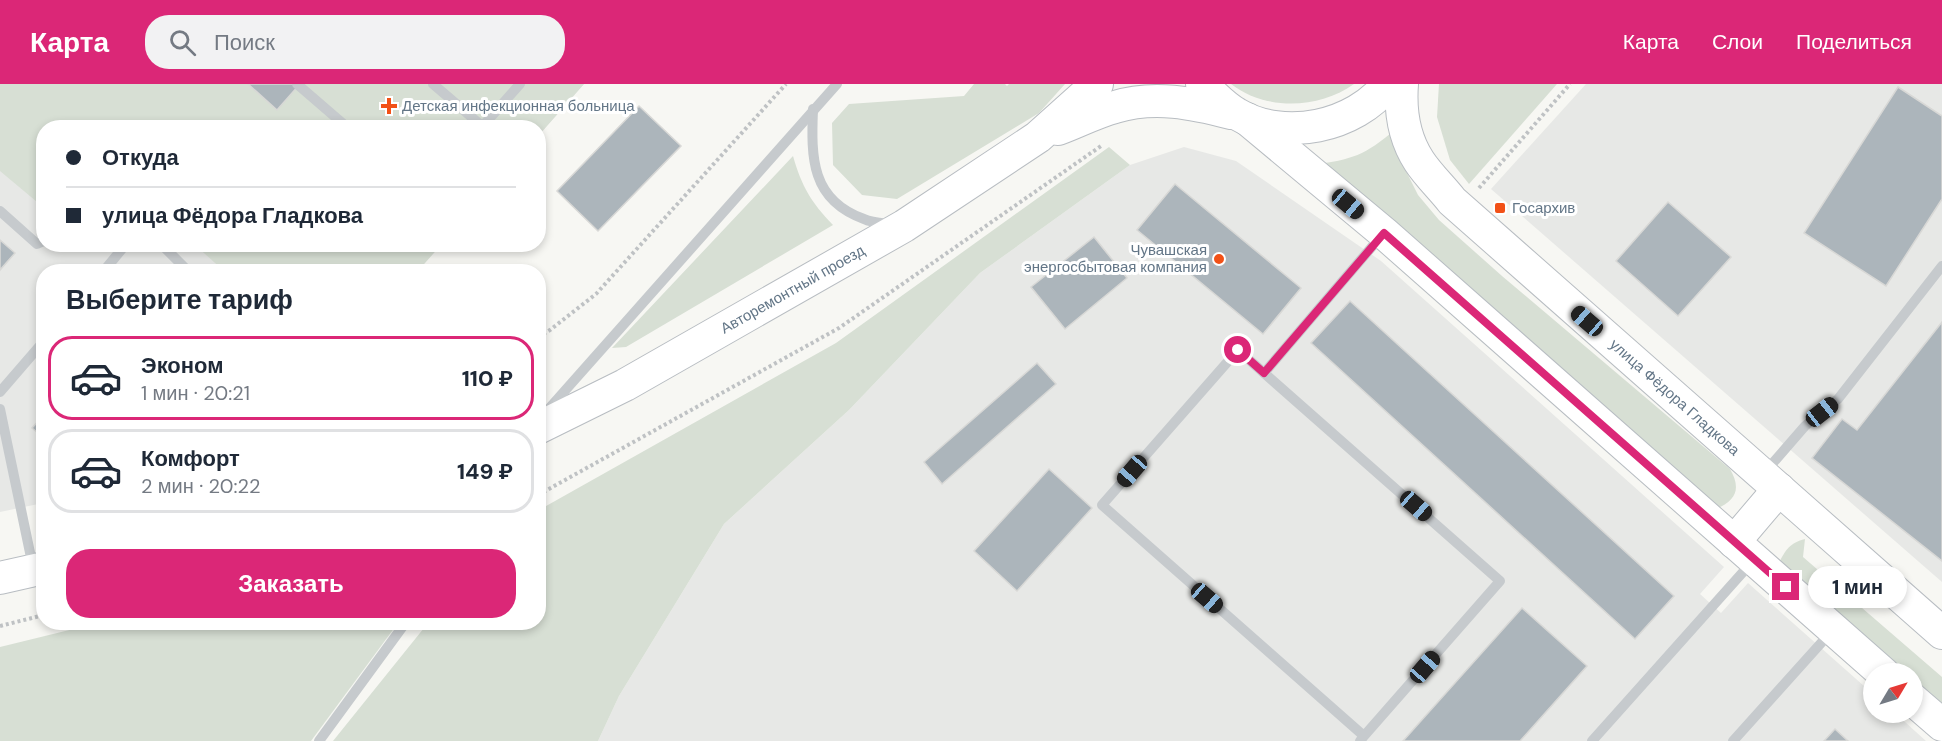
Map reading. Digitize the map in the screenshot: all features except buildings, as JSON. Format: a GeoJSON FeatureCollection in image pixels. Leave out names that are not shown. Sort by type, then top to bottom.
{"type":"FeatureCollection","features":[{"type":"Feature","properties":{"kind":"main road","name":"Авторемонтный проезд"},"geometry":{"type":"LineString","coordinates":[[546,424],[625,385],[904,226],[1038,137],[1097,84]]}},
{"type":"Feature","properties":{"kind":"main road"},"geometry":{"type":"LineString","coordinates":[[1202,84],[1215,98],[1241,116],[1384,233],[1872,663]]}},
{"type":"Feature","properties":{"kind":"main road","name":"Авторемонтный проезд"},"geometry":{"type":"LineString","coordinates":[[1038,137],[1116,106],[1156,100],[1195,104],[1272,126],[1296,128],[1321,125],[1343,118],[1363,106],[1388,84]]}},
{"type":"Feature","properties":{"kind":"main road","name":"улица Фёдора Гладкова"},"geometry":{"type":"LineString","coordinates":[[1402,84],[1401,103],[1406,131],[1419,161],[1452,201],[1942,633]]}},
{"type":"Feature","properties":{"kind":"main road"},"geometry":{"type":"LineString","coordinates":[[1744,550],[1770,482]]}},
{"type":"Feature","properties":{"kind":"main road"},"geometry":{"type":"LineString","coordinates":[[0,578],[36,570]]}},
{"type":"Feature","properties":{"kind":"main road"},"geometry":{"type":"LineString","coordinates":[[1923,709],[1942,725]]}},
{"type":"Feature","properties":{"kind":"lane"},"geometry":{"type":"LineString","coordinates":[[297,84],[339,120]]}},
{"type":"Feature","properties":{"kind":"lane"},"geometry":{"type":"LineString","coordinates":[[433,84],[473,120]]}},
{"type":"Feature","properties":{"kind":"lane"},"geometry":{"type":"LineString","coordinates":[[487,120],[520,84]]}},
{"type":"Feature","properties":{"kind":"lane"},"geometry":{"type":"LineString","coordinates":[[546,412],[837,84]]}},
{"type":"Feature","properties":{"kind":"lane"},"geometry":{"type":"LineString","coordinates":[[813,109],[812,148],[816,169],[825,193],[842,208],[865,220],[904,226]]}},
{"type":"Feature","properties":{"kind":"lane"},"geometry":{"type":"LineString","coordinates":[[0,211],[36,243]]}},
{"type":"Feature","properties":{"kind":"lane"},"geometry":{"type":"LineString","coordinates":[[1264,373],[1384,233]]}},
{"type":"Feature","properties":{"kind":"lane"},"geometry":{"type":"LineString","coordinates":[[110,264],[119,252]]}},
{"type":"Feature","properties":{"kind":"lane"},"geometry":{"type":"LineString","coordinates":[[169,252],[181,264]]}},
{"type":"Feature","properties":{"kind":"lane"},"geometry":{"type":"LineString","coordinates":[[1770,482],[1805,426],[1839,399],[1942,266]]}},
{"type":"Feature","properties":{"kind":"lane"},"geometry":{"type":"LineString","coordinates":[[0,392],[36,350]]}},
{"type":"Feature","properties":{"kind":"lane"},"geometry":{"type":"LineString","coordinates":[[1238,350],[1500,581],[1362,739],[1102,506],[1238,350]]}},
{"type":"Feature","properties":{"kind":"lane"},"geometry":{"type":"LineString","coordinates":[[0,409],[36,557]]}},
{"type":"Feature","properties":{"kind":"lane"},"geometry":{"type":"LineString","coordinates":[[1592,741],[1744,550]]}},
{"type":"Feature","properties":{"kind":"lane"},"geometry":{"type":"LineString","coordinates":[[1733,741],[1834,629]]}},
{"type":"Feature","properties":{"kind":"lane"},"geometry":{"type":"LineString","coordinates":[[319,741],[400,630]]}},
{"type":"Feature","properties":{"kind":"path"},"geometry":{"type":"LineString","coordinates":[[546,332],[596,294],[786,84]]}},
{"type":"Feature","properties":{"kind":"path"},"geometry":{"type":"LineString","coordinates":[[1477,190],[1570,84]]}},
{"type":"Feature","properties":{"kind":"path"},"geometry":{"type":"LineString","coordinates":[[546,491],[840,328],[1107,141]]}},
{"type":"Feature","properties":{"kind":"path"},"geometry":{"type":"LineString","coordinates":[[0,626],[36,617]]}},
{"type":"Feature","properties":{"kind":"shaded area"},"geometry":{"type":"Polygon","coordinates":[[[0,84],[584,84],[546,127],[546,120],[36,120],[36,252],[435,252],[423,264],[36,264],[36,504],[0,512],[0,84]]]}},
{"type":"Feature","properties":{"kind":"shaded area"},"geometry":{"type":"Polygon","coordinates":[[[0,84],[584,84],[546,127],[546,120],[36,120],[36,201],[0,171],[0,84]]]}},
{"type":"Feature","properties":{"kind":"shaded area"},"geometry":{"type":"Polygon","coordinates":[[[974,84],[1005,84],[1007,86],[1009,84],[1065,84],[1039,113],[897,199],[862,195],[833,165],[832,123],[849,104],[964,96],[974,84]]]}},
{"type":"Feature","properties":{"kind":"shaded area"},"geometry":{"type":"Polygon","coordinates":[[[1231,84],[1354,84],[1325,98],[1292,104],[1260,99],[1231,84]]]}},
{"type":"Feature","properties":{"kind":"shaded area"},"geometry":{"type":"Polygon","coordinates":[[[1439,84],[1557,84],[1469,184],[1450,160],[1437,117],[1439,84]]]}},
{"type":"Feature","properties":{"kind":"shaded area"},"geometry":{"type":"Polygon","coordinates":[[[1586,84],[1942,84],[1942,582],[1491,189],[1586,84]]]}},
{"type":"Feature","properties":{"kind":"shaded area"},"geometry":{"type":"Polygon","coordinates":[[[1396,129],[1405,169],[1418,195],[1439,220],[1730,469],[1736,488],[1729,502],[1716,509],[1313,165],[1358,155],[1396,129]]]}},
{"type":"Feature","properties":{"kind":"shaded area"},"geometry":{"type":"Polygon","coordinates":[[[1109,147],[1130,165],[980,273],[849,410],[724,524],[619,696],[598,741],[333,741],[422,630],[546,630],[546,506],[836,343],[1109,147]]]}},
{"type":"Feature","properties":{"kind":"shaded area"},"geometry":{"type":"Polygon","coordinates":[[[1184,147],[1236,161],[1381,261],[1724,567],[1700,594],[1721,613],[1748,583],[1863,685],[1863,723],[1906,723],[1926,741],[598,741],[619,696],[724,524],[849,410],[980,273],[1130,165],[1184,147]]]}},
{"type":"Feature","properties":{"kind":"shaded area"},"geometry":{"type":"Polygon","coordinates":[[[793,156],[808,194],[833,225],[626,347],[612,348],[793,156]]]}},
{"type":"Feature","properties":{"kind":"shaded area"},"geometry":{"type":"Polygon","coordinates":[[[203,252],[435,252],[424,264],[216,264],[203,252]]]}},
{"type":"Feature","properties":{"kind":"shaded area"},"geometry":{"type":"Polygon","coordinates":[[[1805,539],[1803,557],[1942,677],[1942,715],[1923,699],[1923,663],[1884,663],[1779,563],[1789,547],[1805,539]]]}},
{"type":"Feature","properties":{"kind":"shaded area"},"geometry":{"type":"Polygon","coordinates":[[[69,630],[393,630],[311,741],[0,741],[0,647],[69,630]]]}},
{"type":"Feature","properties":{"kind":"place","name":"Детская инфекционная больница"},"geometry":{"type":"Point","coordinates":[389,106]}},
{"type":"Feature","properties":{"kind":"place","name":"Госархив"},"geometry":{"type":"Point","coordinates":[1500,208]}},
{"type":"Feature","properties":{"kind":"place","name":"Чувашская энергосбытовая компания"},"geometry":{"type":"Point","coordinates":[1219,259]}},
{"type":"Feature","properties":{"kind":"route"},"geometry":{"type":"LineString","coordinates":[[1238,350],[1264,373],[1384,233],[1786,587]]}}]}
